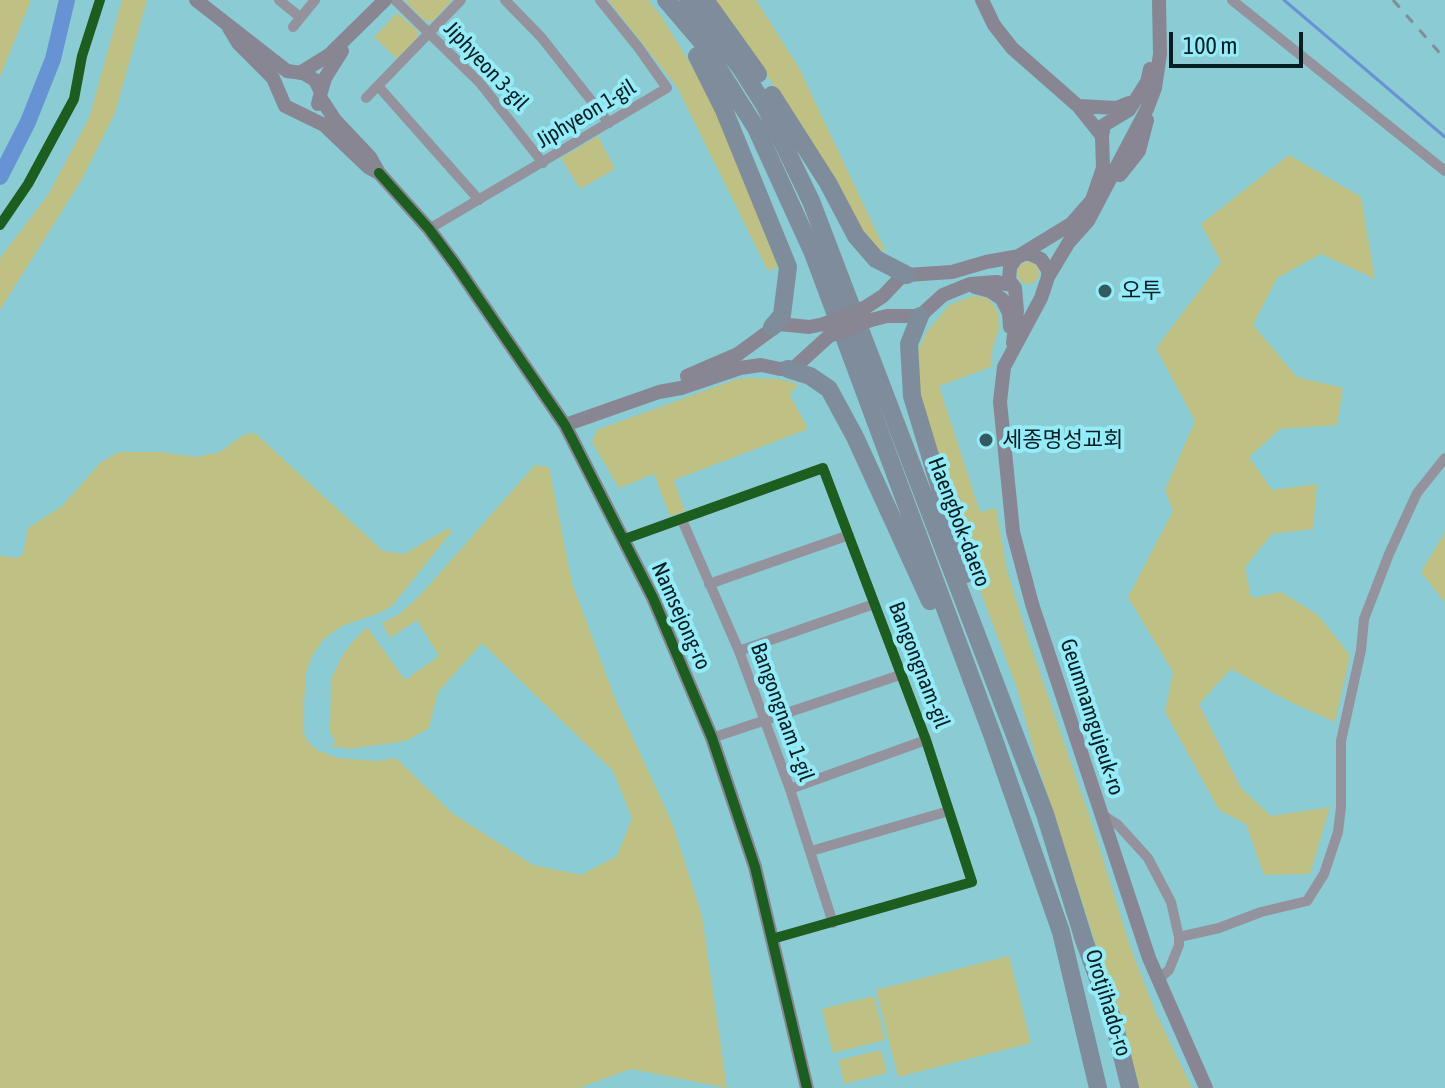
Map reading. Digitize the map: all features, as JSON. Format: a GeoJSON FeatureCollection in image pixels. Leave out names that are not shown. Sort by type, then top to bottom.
{"type":"FeatureCollection","features":[{"type":"Feature","properties":{"kind":"highway"},"geometry":{"type":"LineString","coordinates":[[663,0],[703,65],[788,267],[782,315],[769,330]]}},
{"type":"Feature","properties":{"kind":"highway","name":"Haengbok-daero"},"geometry":{"type":"LineString","coordinates":[[663,0],[701,41],[756,128],[813,253],[993,737],[1061,932],[1098,1088]]}},
{"type":"Feature","properties":{"kind":"highway","name":"Haengbok-daero"},"geometry":{"type":"LineString","coordinates":[[688,0],[740,67],[765,106],[811,201],[1045,814],[1084,940],[1114,1023],[1130,1088]]}},
{"type":"Feature","properties":{"kind":"highway"},"geometry":{"type":"LineString","coordinates":[[705,0],[765,84],[828,183],[856,236],[876,259],[910,275]]}},
{"type":"Feature","properties":{"kind":"highway"},"geometry":{"type":"LineString","coordinates":[[925,311],[909,344],[912,396],[954,542],[1002,673],[1014,730]]}},
{"type":"Feature","properties":{"kind":"highway"},"geometry":{"type":"LineString","coordinates":[[780,368],[810,376],[829,389],[855,437],[957,665],[993,737]]}},
{"type":"Feature","properties":{"kind":"highway","name":"Orotjihado-ro"},"geometry":{"type":"LineString","coordinates":[[1061,932],[1108,1088]]}},
{"type":"Feature","properties":{"kind":"highway","name":"Orotjihado-ro"},"geometry":{"type":"LineString","coordinates":[[1084,940],[1121,1088]]}},
{"type":"Feature","properties":{"kind":"street"},"geometry":{"type":"LineString","coordinates":[[196,0],[287,71],[315,80],[320,94]]}},
{"type":"Feature","properties":{"kind":"street"},"geometry":{"type":"LineString","coordinates":[[279,0],[300,17]]}},
{"type":"Feature","properties":{"kind":"street"},"geometry":{"type":"LineString","coordinates":[[293,27],[315,0]]}},
{"type":"Feature","properties":{"kind":"street"},"geometry":{"type":"LineString","coordinates":[[280,93],[285,80],[329,55],[385,0]]}},
{"type":"Feature","properties":{"kind":"street","name":"Jiphyeon 3-gil"},"geometry":{"type":"LineString","coordinates":[[395,0],[480,83],[543,163]]}},
{"type":"Feature","properties":{"kind":"street"},"geometry":{"type":"LineString","coordinates":[[366,98],[461,0]]}},
{"type":"Feature","properties":{"kind":"street"},"geometry":{"type":"LineString","coordinates":[[505,0],[541,37],[609,123]]}},
{"type":"Feature","properties":{"kind":"street","name":"Jiphyeon 1-gil"},"geometry":{"type":"LineString","coordinates":[[429,229],[667,88],[600,0]]}},
{"type":"Feature","properties":{"kind":"street"},"geometry":{"type":"LineString","coordinates":[[982,0],[994,25],[1012,48],[1078,106],[1115,151],[1125,149],[1133,141],[1141,105],[1155,88],[1160,54],[1158,0]]}},
{"type":"Feature","properties":{"kind":"street"},"geometry":{"type":"LineString","coordinates":[[1232,0],[1445,171]]}},
{"type":"Feature","properties":{"kind":"street"},"geometry":{"type":"LineString","coordinates":[[229,28],[238,43],[273,78],[285,106],[301,114],[314,109],[333,64],[367,19]]}},
{"type":"Feature","properties":{"kind":"street"},"geometry":{"type":"LineString","coordinates":[[378,86],[479,200]]}},
{"type":"Feature","properties":{"kind":"street","name":"Namsejong-ro"},"geometry":{"type":"LineString","coordinates":[[320,94],[335,120],[429,229],[500,327],[565,425],[625,539],[681,660],[712,738],[755,867],[807,1088]]}},
{"type":"Feature","properties":{"kind":"street"},"geometry":{"type":"LineString","coordinates":[[1078,106],[1117,108],[1141,105]]}},
{"type":"Feature","properties":{"kind":"street"},"geometry":{"type":"LineString","coordinates":[[1102,138],[1104,125],[1141,105]]}},
{"type":"Feature","properties":{"kind":"street"},"geometry":{"type":"LineString","coordinates":[[1085,217],[1139,151],[1145,132],[1141,105]]}},
{"type":"Feature","properties":{"kind":"street"},"geometry":{"type":"LineString","coordinates":[[1078,106],[1131,123],[1134,135]]}},
{"type":"Feature","properties":{"kind":"street"},"geometry":{"type":"LineString","coordinates":[[1078,106],[1092,140],[1095,158],[1093,185],[1085,217]]}},
{"type":"Feature","properties":{"kind":"street","name":"Namsejong-ro"},"geometry":{"type":"LineString","coordinates":[[301,114],[324,125],[368,167],[379,173]]}},
{"type":"Feature","properties":{"kind":"street","name":"Geumnamgujeuk-ro"},"geometry":{"type":"LineString","coordinates":[[1013,347],[1017,311],[1009,280],[1010,267],[1022,255],[1085,217],[1101,181],[1102,138]]}},
{"type":"Feature","properties":{"kind":"street","name":"Geumnamgujeuk-ro"},"geometry":{"type":"LineString","coordinates":[[1125,149],[1047,280],[1041,298],[1013,347],[1004,367],[1000,402],[1013,532],[1032,604],[1158,980],[1206,1088]]}},
{"type":"Feature","properties":{"kind":"street"},"geometry":{"type":"LineString","coordinates":[[986,262],[1057,233]]}},
{"type":"Feature","properties":{"kind":"street"},"geometry":{"type":"LineString","coordinates":[[565,425],[740,368],[780,368],[801,363],[826,330],[869,313],[900,278],[952,272],[1022,255],[1035,255],[1046,264],[1047,280],[1042,289],[1029,294],[996,282],[965,286],[943,295],[925,311],[887,316],[869,313]]}},
{"type":"Feature","properties":{"kind":"street"},"geometry":{"type":"LineString","coordinates":[[910,275],[921,278],[930,287],[932,300],[925,311]]}},
{"type":"Feature","properties":{"kind":"street"},"geometry":{"type":"LineString","coordinates":[[965,286],[990,291],[1002,299],[1009,313],[1013,347]]}},
{"type":"Feature","properties":{"kind":"street"},"geometry":{"type":"LineString","coordinates":[[659,392],[678,379],[738,354],[769,330],[786,323],[826,330]]}},
{"type":"Feature","properties":{"kind":"street"},"geometry":{"type":"LineString","coordinates":[[769,330],[763,339],[763,354],[780,368]]}},
{"type":"Feature","properties":{"kind":"street"},"geometry":{"type":"LineString","coordinates":[[1179,937],[1307,901],[1324,874],[1338,832],[1341,741],[1361,650],[1364,619],[1417,493],[1445,458]]}},
{"type":"Feature","properties":{"kind":"street","name":"Bangongnam-gil"},"geometry":{"type":"LineString","coordinates":[[625,539],[823,468],[926,740],[972,882],[772,939]]}},
{"type":"Feature","properties":{"kind":"street","name":"Bangongnam 1-gil"},"geometry":{"type":"LineString","coordinates":[[682,520],[739,651],[790,789],[833,923]]}},
{"type":"Feature","properties":{"kind":"street"},"geometry":{"type":"LineString","coordinates":[[709,584],[849,535]]}},
{"type":"Feature","properties":{"kind":"street"},"geometry":{"type":"LineString","coordinates":[[739,651],[874,604]]}},
{"type":"Feature","properties":{"kind":"street"},"geometry":{"type":"LineString","coordinates":[[712,738],[900,675]]}},
{"type":"Feature","properties":{"kind":"street"},"geometry":{"type":"LineString","coordinates":[[790,789],[926,740]]}},
{"type":"Feature","properties":{"kind":"street"},"geometry":{"type":"LineString","coordinates":[[811,851],[949,811]]}},
{"type":"Feature","properties":{"kind":"street"},"geometry":{"type":"LineString","coordinates":[[1101,814],[1118,825],[1148,858],[1171,902],[1179,945],[1169,970],[1158,980]]}},
{"type":"Feature","properties":{"kind":"green space"},"geometry":{"type":"Polygon","coordinates":[[[0,0],[31,0],[0,77],[0,0]]]}},
{"type":"Feature","properties":{"kind":"green space"},"geometry":{"type":"Polygon","coordinates":[[[122,0],[147,0],[115,113],[82,179],[0,310],[0,258],[48,195],[89,118],[122,0]]]}},
{"type":"Feature","properties":{"kind":"green space"},"geometry":{"type":"Polygon","coordinates":[[[407,0],[452,0],[433,21],[425,21],[407,0]]]}},
{"type":"Feature","properties":{"kind":"green space"},"geometry":{"type":"Polygon","coordinates":[[[608,0],[648,0],[661,16],[711,97],[778,267],[768,271],[677,87],[608,0]]]}},
{"type":"Feature","properties":{"kind":"green space"},"geometry":{"type":"Polygon","coordinates":[[[709,0],[756,0],[799,68],[886,252],[857,227],[815,150],[749,47],[709,0]]]}},
{"type":"Feature","properties":{"kind":"green space"},"geometry":{"type":"Polygon","coordinates":[[[397,13],[417,30],[418,37],[397,59],[374,37],[397,13]]]}},
{"type":"Feature","properties":{"kind":"green space"},"geometry":{"type":"Polygon","coordinates":[[[598,136],[615,169],[580,189],[561,158],[598,136]]]}},
{"type":"Feature","properties":{"kind":"green space"},"geometry":{"type":"Polygon","coordinates":[[[1289,155],[1361,197],[1375,279],[1321,254],[1277,278],[1253,325],[1297,377],[1343,388],[1337,425],[1280,429],[1249,457],[1272,490],[1317,484],[1313,529],[1272,534],[1245,567],[1251,598],[1281,592],[1318,615],[1350,655],[1335,722],[1290,702],[1231,669],[1199,704],[1241,788],[1271,816],[1330,807],[1310,874],[1264,875],[1246,824],[1219,810],[1165,712],[1173,672],[1128,597],[1173,511],[1165,490],[1195,421],[1156,348],[1221,262],[1201,224],[1289,155]]]}},
{"type":"Feature","properties":{"kind":"green space"},"geometry":{"type":"Polygon","coordinates":[[[1024,262],[1032,262],[1039,273],[1032,284],[1024,284],[1017,277],[1017,269],[1024,262]]]}},
{"type":"Feature","properties":{"kind":"green space"},"geometry":{"type":"Polygon","coordinates":[[[972,296],[988,298],[998,311],[999,328],[991,367],[939,386],[980,512],[996,508],[1007,570],[1131,949],[1155,1011],[1192,1088],[1137,1088],[1116,1007],[1035,756],[1017,688],[964,548],[916,382],[917,353],[926,333],[949,305],[972,296]]]}},
{"type":"Feature","properties":{"kind":"green space"},"geometry":{"type":"Polygon","coordinates":[[[737,379],[778,379],[798,384],[790,395],[808,429],[674,480],[685,512],[670,516],[654,474],[619,488],[592,442],[597,430],[737,379]]]}},
{"type":"Feature","properties":{"kind":"green space"},"geometry":{"type":"Polygon","coordinates":[[[255,433],[383,551],[404,554],[447,529],[453,530],[392,606],[342,626],[324,639],[312,656],[306,673],[303,719],[303,732],[309,743],[317,750],[338,758],[377,761],[396,758],[452,813],[533,865],[581,875],[617,856],[632,818],[613,771],[482,643],[438,692],[429,728],[406,741],[349,749],[327,745],[336,743],[330,732],[331,679],[354,640],[367,627],[405,680],[439,656],[417,620],[390,638],[382,623],[400,614],[423,592],[535,465],[549,467],[572,583],[616,701],[673,825],[702,916],[727,1088],[631,1069],[579,1088],[0,1088],[0,556],[18,558],[23,554],[28,528],[62,506],[100,463],[119,452],[160,452],[197,457],[220,452],[243,435],[255,433]]]}},
{"type":"Feature","properties":{"kind":"green space"},"geometry":{"type":"Polygon","coordinates":[[[1445,532],[1445,603],[1421,572],[1445,532]]]}},
{"type":"Feature","properties":{"kind":"green space"},"geometry":{"type":"Polygon","coordinates":[[[1009,956],[1031,1043],[898,1077],[876,990],[1009,956]]]}},
{"type":"Feature","properties":{"kind":"green space"},"geometry":{"type":"Polygon","coordinates":[[[874,996],[885,1040],[833,1053],[822,1009],[874,996]]]}},
{"type":"Feature","properties":{"kind":"green space"},"geometry":{"type":"Polygon","coordinates":[[[881,1050],[887,1073],[844,1084],[839,1060],[881,1050]]]}},
{"type":"Feature","properties":{"kind":"waterway"},"geometry":{"type":"LineString","coordinates":[[0,177],[28,122],[53,59],[67,0]]}},
{"type":"Feature","properties":{"kind":"waterway"},"geometry":{"type":"LineString","coordinates":[[1284,0],[1445,137]]}},
{"type":"Feature","properties":{"kind":"railway"},"geometry":{"type":"LineString","coordinates":[[1393,0],[1445,59]]}},
{"type":"Feature","properties":{"kind":"cycle path"},"geometry":{"type":"LineString","coordinates":[[0,225],[28,184],[74,99],[82,56],[100,0]]}},
{"type":"Feature","properties":{"kind":"cycle path"},"geometry":{"type":"LineString","coordinates":[[379,173],[429,229],[455,264],[565,425],[653,598],[712,738],[755,867],[807,1088]]}},
{"type":"Feature","properties":{"kind":"cycle path"},"geometry":{"type":"LineString","coordinates":[[625,539],[823,468],[926,740],[972,882],[772,939]]}},
{"type":"Feature","properties":{"kind":"place","name":"오투"},"geometry":{"type":"Point","coordinates":[1105,291]}},
{"type":"Feature","properties":{"kind":"place","name":"세종명성교회"},"geometry":{"type":"Point","coordinates":[986,440]}}]}
